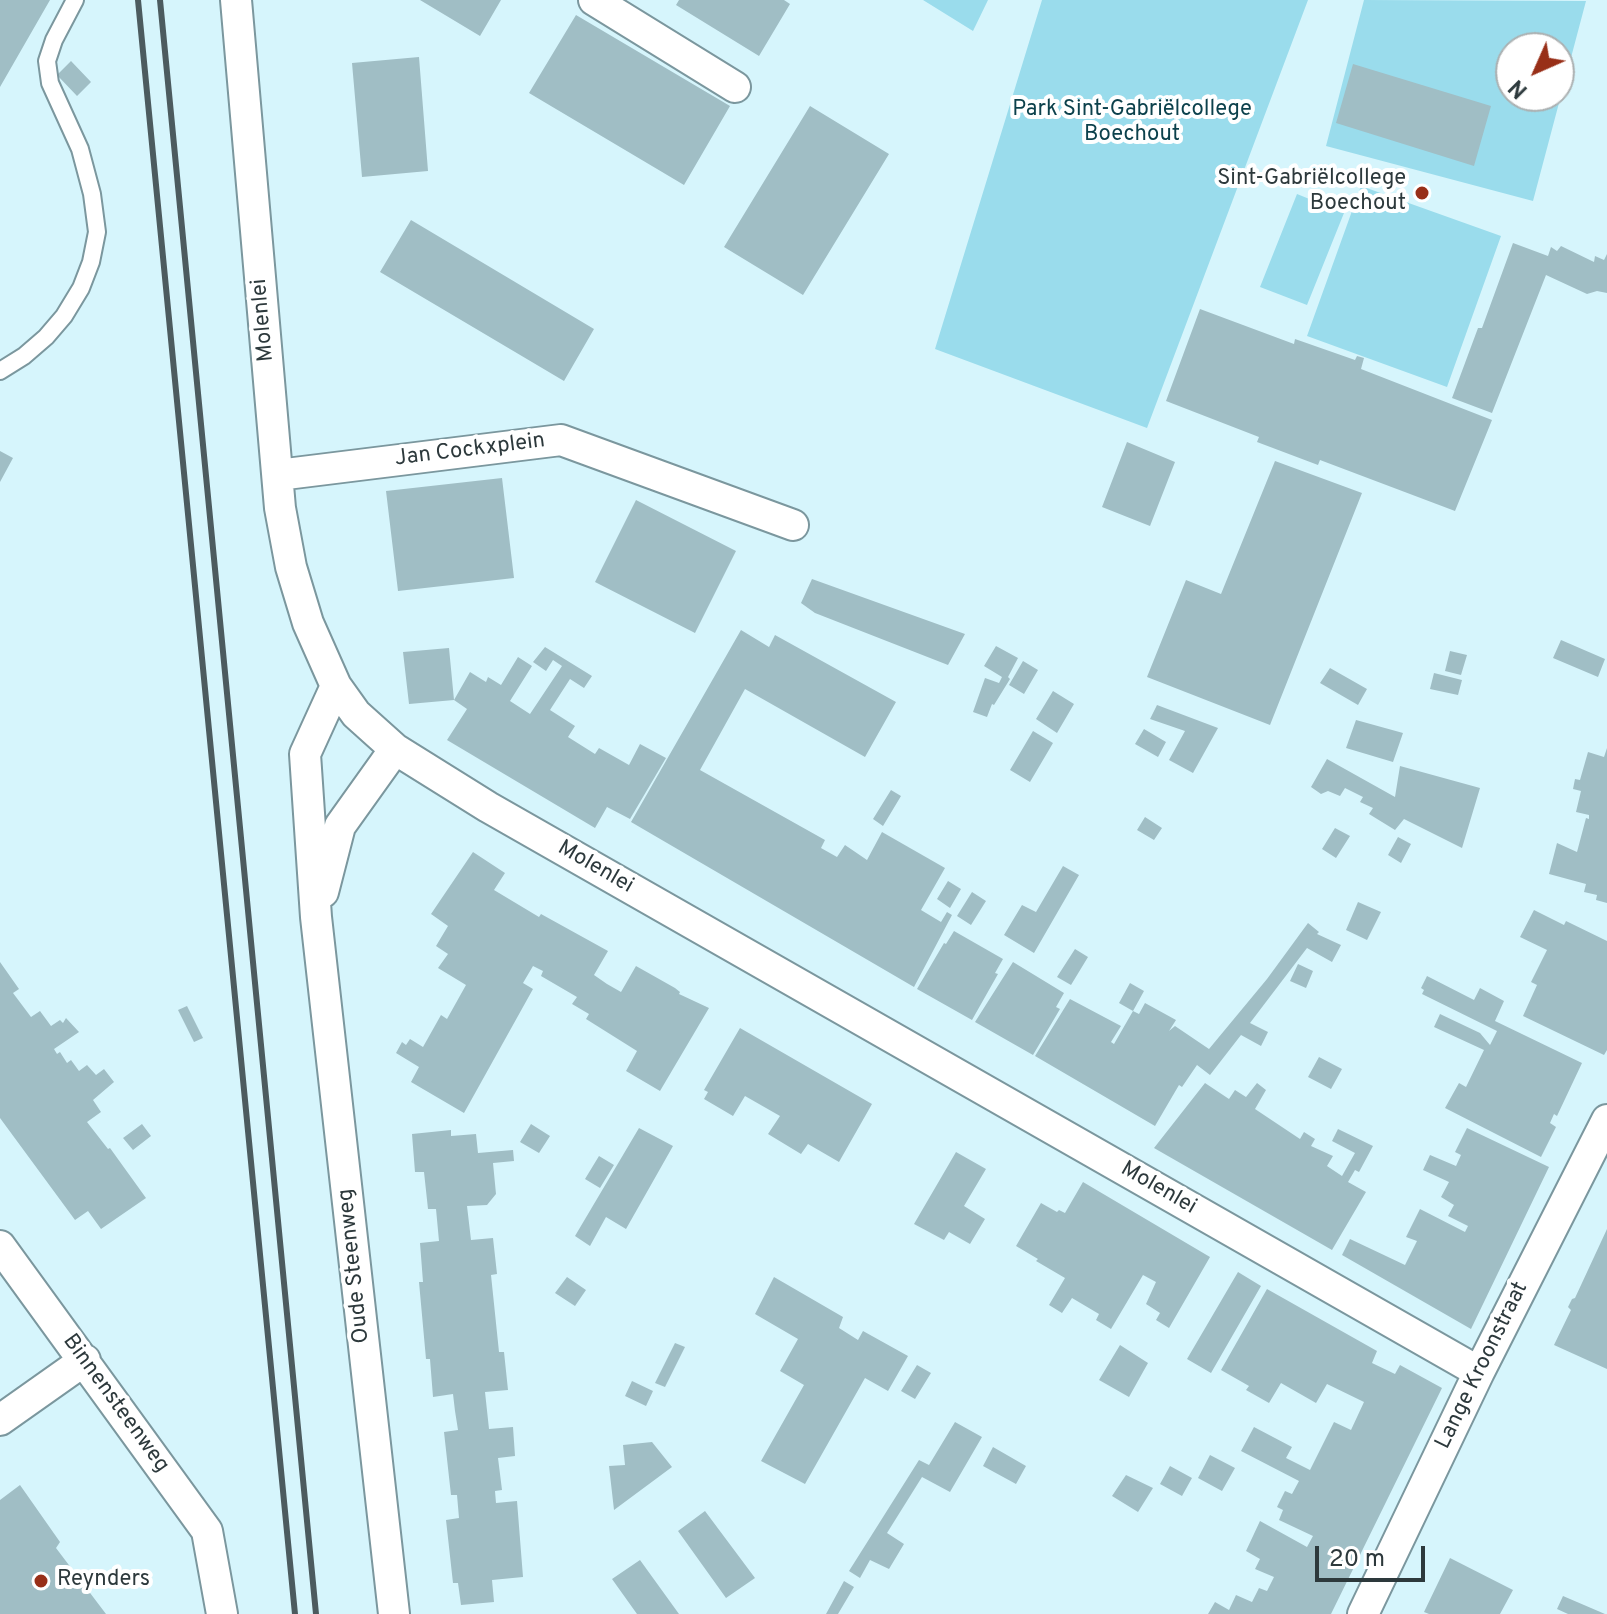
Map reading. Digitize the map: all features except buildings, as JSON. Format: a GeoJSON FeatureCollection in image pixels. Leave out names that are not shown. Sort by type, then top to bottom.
{"type":"FeatureCollection","features":[{"type":"Feature","properties":{"kind":"street","name":"Molenlei"},"geometry":{"type":"LineString","coordinates":[[236,0],[278,475],[291,567],[308,623],[336,686],[356,714],[395,749],[488,807],[1479,1372]]}},
{"type":"Feature","properties":{"kind":"street"},"geometry":{"type":"LineString","coordinates":[[594,0],[735,87]]}},
{"type":"Feature","properties":{"kind":"street","name":"Jan Cockxplein"},"geometry":{"type":"LineString","coordinates":[[278,475],[561,440],[793,525]]}},
{"type":"Feature","properties":{"kind":"street","name":"Oude Steenweg"},"geometry":{"type":"LineString","coordinates":[[336,686],[305,754],[316,917],[394,1614]]}},
{"type":"Feature","properties":{"kind":"street","name":"Oude Steenweg"},"geometry":{"type":"LineString","coordinates":[[316,917],[340,826],[395,749]]}},
{"type":"Feature","properties":{"kind":"street","name":"Lange Kroonstraat"},"geometry":{"type":"LineString","coordinates":[[1363,1614],[1479,1372],[1607,1120]]}},
{"type":"Feature","properties":{"kind":"street","name":"Binnensteenweg"},"geometry":{"type":"LineString","coordinates":[[0,1246],[207,1531],[222,1614]]}},
{"type":"Feature","properties":{"kind":"street"},"geometry":{"type":"LineString","coordinates":[[0,1420],[85,1360]]}},
{"type":"Feature","properties":{"kind":"lane"},"geometry":{"type":"LineString","coordinates":[[0,371],[24,356],[64,316],[81,288],[91,262],[97,232],[92,194],[80,149],[50,83],[47,61],[75,0]]}},
{"type":"Feature","properties":{"kind":"green space"},"geometry":{"type":"Polygon","coordinates":[[[923,0],[988,0],[973,31],[923,0]]]}},
{"type":"Feature","properties":{"kind":"green space","name":"Park Sint-Gabriëlcollege Boechout"},"geometry":{"type":"Polygon","coordinates":[[[1042,0],[1308,0],[1147,428],[935,349],[1042,0]]]}},
{"type":"Feature","properties":{"kind":"green space"},"geometry":{"type":"Polygon","coordinates":[[[1364,0],[1586,1],[1575,43],[1575,32],[1495,32],[1495,112],[1557,112],[1533,201],[1326,146],[1364,0]]]}},
{"type":"Feature","properties":{"kind":"green space"},"geometry":{"type":"Polygon","coordinates":[[[1361,186],[1501,236],[1447,387],[1307,336],[1361,186]]]}},
{"type":"Feature","properties":{"kind":"green space"},"geometry":{"type":"Polygon","coordinates":[[[1297,194],[1344,213],[1307,305],[1260,287],[1297,194]]]}},
{"type":"Feature","properties":{"kind":"railway"},"geometry":{"type":"LineString","coordinates":[[138,0],[295,1614]]}},
{"type":"Feature","properties":{"kind":"railway"},"geometry":{"type":"LineString","coordinates":[[160,0],[316,1614]]}},
{"type":"Feature","properties":{"kind":"place","name":"Sint-Gabriëlcollege Boechout"},"geometry":{"type":"Point","coordinates":[1422,193]}},
{"type":"Feature","properties":{"kind":"place","name":"Reynders"},"geometry":{"type":"Point","coordinates":[41,1581]}}]}
